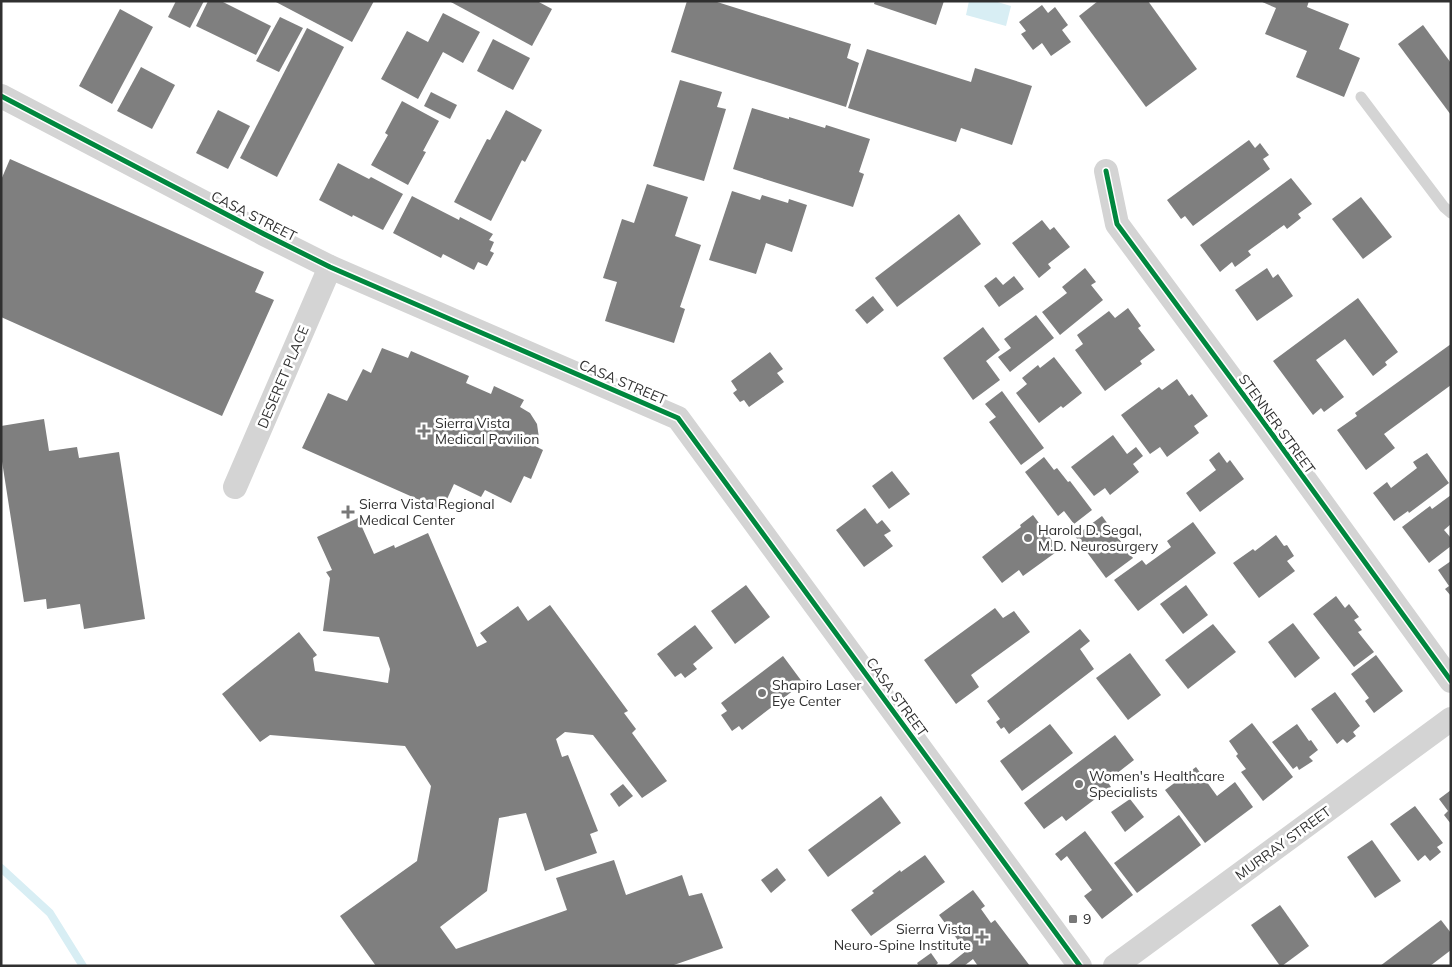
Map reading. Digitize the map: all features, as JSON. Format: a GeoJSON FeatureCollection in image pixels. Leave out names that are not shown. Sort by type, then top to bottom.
{"type":"FeatureCollection","features":[{"type":"Feature","properties":{"kind":"street","name":"CASA STREET"},"geometry":{"type":"LineString","coordinates":[[1,96],[330,267],[678,418],[1080,966]]}},
{"type":"Feature","properties":{"kind":"street","name":"STENNER STREET"},"geometry":{"type":"LineString","coordinates":[[1106,171],[1117,224],[1451,681]]}},
{"type":"Feature","properties":{"kind":"street","name":"DESERET PLACE"},"geometry":{"type":"LineString","coordinates":[[235,487],[330,267]]}},
{"type":"Feature","properties":{"kind":"street","name":"MURRAY STREET"},"geometry":{"type":"LineString","coordinates":[[1115,966],[1451,719]]}},
{"type":"Feature","properties":{"kind":"lane"},"geometry":{"type":"LineString","coordinates":[[1361,97],[1444,207],[1451,213]]}},
{"type":"Feature","properties":{"kind":"water"},"geometry":{"type":"Polygon","coordinates":[[[969,1],[994,1],[1011,6],[1006,26],[966,15],[969,1]]]}},
{"type":"Feature","properties":{"kind":"building"},"geometry":{"type":"Polygon","coordinates":[[[176,1],[204,1],[190,28],[168,17],[176,1]]]}},
{"type":"Feature","properties":{"kind":"building"},"geometry":{"type":"Polygon","coordinates":[[[208,1],[221,1],[271,26],[256,55],[196,26],[208,1]]]}},
{"type":"Feature","properties":{"kind":"building"},"geometry":{"type":"Polygon","coordinates":[[[274,1],[374,1],[352,42],[274,1]]]}},
{"type":"Feature","properties":{"kind":"building"},"geometry":{"type":"Polygon","coordinates":[[[449,1],[537,1],[552,9],[532,46],[449,1]]]}},
{"type":"Feature","properties":{"kind":"building"},"geometry":{"type":"Polygon","coordinates":[[[687,1],[714,1],[851,44],[847,58],[859,63],[846,107],[671,52],[687,1]]]}},
{"type":"Feature","properties":{"kind":"building"},"geometry":{"type":"Polygon","coordinates":[[[875,1],[944,1],[936,25],[874,4],[875,1]]]}},
{"type":"Feature","properties":{"kind":"building"},"geometry":{"type":"Polygon","coordinates":[[[1098,1],[1148,1],[1197,69],[1146,107],[1079,16],[1098,1]]]}},
{"type":"Feature","properties":{"kind":"building"},"geometry":{"type":"Polygon","coordinates":[[[1260,1],[1309,1],[1307,7],[1349,24],[1339,49],[1360,58],[1344,97],[1296,77],[1307,51],[1265,34],[1276,8],[1260,1]]]}},
{"type":"Feature","properties":{"kind":"building"},"geometry":{"type":"Polygon","coordinates":[[[1042,5],[1048,13],[1055,7],[1068,25],[1062,30],[1071,42],[1051,56],[1042,43],[1033,50],[1021,34],[1026,31],[1019,22],[1042,5]]]}},
{"type":"Feature","properties":{"kind":"building"},"geometry":{"type":"Polygon","coordinates":[[[120,9],[153,27],[112,104],[79,86],[120,9]]]}},
{"type":"Feature","properties":{"kind":"building"},"geometry":{"type":"Polygon","coordinates":[[[443,13],[480,32],[463,63],[443,52],[418,99],[381,79],[407,31],[428,42],[443,13]]]}},
{"type":"Feature","properties":{"kind":"building"},"geometry":{"type":"Polygon","coordinates":[[[280,17],[303,28],[279,72],[256,61],[280,17]]]}},
{"type":"Feature","properties":{"kind":"building"},"geometry":{"type":"Polygon","coordinates":[[[1423,25],[1451,63],[1451,115],[1398,44],[1423,25]]]}},
{"type":"Feature","properties":{"kind":"building"},"geometry":{"type":"Polygon","coordinates":[[[307,28],[344,47],[277,177],[240,158],[307,28]]]}},
{"type":"Feature","properties":{"kind":"building"},"geometry":{"type":"Polygon","coordinates":[[[493,39],[530,58],[513,90],[477,71],[493,39]]]}},
{"type":"Feature","properties":{"kind":"building"},"geometry":{"type":"Polygon","coordinates":[[[867,49],[971,82],[975,68],[1032,86],[1012,145],[961,128],[956,142],[848,108],[867,49]]]}},
{"type":"Feature","properties":{"kind":"building"},"geometry":{"type":"Polygon","coordinates":[[[141,67],[175,85],[152,129],[117,111],[141,67]]]}},
{"type":"Feature","properties":{"kind":"building"},"geometry":{"type":"Polygon","coordinates":[[[680,80],[722,92],[717,107],[726,109],[704,181],[653,166],[680,80]]]}},
{"type":"Feature","properties":{"kind":"building"},"geometry":{"type":"Polygon","coordinates":[[[431,92],[457,105],[450,119],[424,106],[431,92]]]}},
{"type":"Feature","properties":{"kind":"building"},"geometry":{"type":"Polygon","coordinates":[[[402,101],[439,121],[423,151],[426,152],[408,185],[371,165],[388,135],[385,133],[402,101]]]}},
{"type":"Feature","properties":{"kind":"building"},"geometry":{"type":"Polygon","coordinates":[[[752,108],[825,128],[826,125],[870,139],[859,172],[864,174],[853,207],[733,169],[752,108]]]}},
{"type":"Feature","properties":{"kind":"building"},"geometry":{"type":"Polygon","coordinates":[[[218,110],[250,126],[228,169],[196,153],[218,110]]]}},
{"type":"Feature","properties":{"kind":"building"},"geometry":{"type":"Polygon","coordinates":[[[506,110],[542,130],[525,162],[522,160],[491,221],[454,202],[487,139],[490,140],[506,110]]]}},
{"type":"Feature","properties":{"kind":"building"},"geometry":{"type":"Polygon","coordinates":[[[1249,140],[1255,148],[1260,143],[1269,155],[1263,159],[1270,169],[1193,226],[1185,216],[1181,219],[1167,200],[1249,140]]]}},
{"type":"Feature","properties":{"kind":"building"},"geometry":{"type":"Polygon","coordinates":[[[10,159],[264,272],[255,292],[274,300],[222,416],[1,317],[1,180],[10,159]]]}},
{"type":"Feature","properties":{"kind":"building"},"geometry":{"type":"Polygon","coordinates":[[[338,163],[369,179],[371,177],[403,194],[383,230],[319,200],[338,163]]]}},
{"type":"Feature","properties":{"kind":"building"},"geometry":{"type":"Polygon","coordinates":[[[1291,178],[1312,204],[1298,214],[1301,218],[1287,229],[1284,225],[1248,251],[1251,255],[1235,267],[1232,262],[1220,272],[1200,245],[1291,178]]]}},
{"type":"Feature","properties":{"kind":"building"},"geometry":{"type":"Polygon","coordinates":[[[647,184],[688,197],[675,236],[701,245],[680,307],[685,309],[674,343],[605,321],[617,282],[603,278],[622,219],[634,223],[647,184]]]}},
{"type":"Feature","properties":{"kind":"building"},"geometry":{"type":"Polygon","coordinates":[[[732,191],[760,200],[762,195],[788,203],[789,199],[807,205],[792,252],[766,243],[756,274],[709,260],[732,191]]]}},
{"type":"Feature","properties":{"kind":"building"},"geometry":{"type":"Polygon","coordinates":[[[412,196],[459,220],[460,217],[493,234],[489,240],[494,242],[490,251],[494,253],[487,266],[478,262],[474,270],[443,254],[441,258],[393,233],[412,196]]]}},
{"type":"Feature","properties":{"kind":"building"},"geometry":{"type":"Polygon","coordinates":[[[1361,197],[1392,237],[1363,259],[1332,219],[1361,197]]]}},
{"type":"Feature","properties":{"kind":"building"},"geometry":{"type":"Polygon","coordinates":[[[959,214],[981,244],[897,307],[875,278],[959,214]]]}},
{"type":"Feature","properties":{"kind":"building"},"geometry":{"type":"Polygon","coordinates":[[[1042,220],[1050,230],[1054,227],[1070,247],[1048,264],[1051,268],[1039,278],[1012,243],[1042,220]]]}},
{"type":"Feature","properties":{"kind":"building"},"geometry":{"type":"Polygon","coordinates":[[[1085,268],[1096,282],[1091,285],[1103,300],[1060,335],[1042,312],[1067,293],[1062,287],[1085,268]]]}},
{"type":"Feature","properties":{"kind":"building"},"geometry":{"type":"Polygon","coordinates":[[[1267,268],[1273,278],[1278,274],[1293,296],[1257,321],[1235,290],[1267,268]]]}},
{"type":"Feature","properties":{"kind":"building"},"geometry":{"type":"Polygon","coordinates":[[[1014,276],[1024,289],[999,307],[984,286],[996,277],[1003,285],[1014,276]]]}},
{"type":"Feature","properties":{"kind":"building"},"geometry":{"type":"Polygon","coordinates":[[[873,296],[884,310],[867,324],[855,310],[873,296]]]}},
{"type":"Feature","properties":{"kind":"building"},"geometry":{"type":"Polygon","coordinates":[[[1358,298],[1398,352],[1385,362],[1387,365],[1373,376],[1345,339],[1316,360],[1344,397],[1324,412],[1321,408],[1313,415],[1273,361],[1358,298]]]}},
{"type":"Feature","properties":{"kind":"building"},"geometry":{"type":"Polygon","coordinates":[[[1128,308],[1141,326],[1138,328],[1155,350],[1140,361],[1142,364],[1105,391],[1075,350],[1083,344],[1077,335],[1109,311],[1115,318],[1128,308]]]}},
{"type":"Feature","properties":{"kind":"building"},"geometry":{"type":"Polygon","coordinates":[[[1036,315],[1054,338],[1010,372],[998,357],[1011,348],[1004,339],[1036,315]]]}},
{"type":"Feature","properties":{"kind":"building"},"geometry":{"type":"Polygon","coordinates":[[[983,327],[1000,350],[986,361],[1000,380],[973,400],[943,358],[983,327]]]}},
{"type":"Feature","properties":{"kind":"building"},"geometry":{"type":"Polygon","coordinates":[[[1451,344],[1451,385],[1384,434],[1395,448],[1366,470],[1337,430],[1357,416],[1355,413],[1451,344]]]}},
{"type":"Feature","properties":{"kind":"building","name":"Sierra Vista Medical Pavilion"},"geometry":{"type":"Polygon","coordinates":[[[382,348],[408,358],[411,351],[469,376],[466,383],[491,394],[494,386],[524,400],[520,407],[530,413],[537,424],[539,438],[535,446],[543,450],[531,479],[524,476],[511,503],[485,490],[481,497],[454,484],[442,510],[302,448],[328,393],[347,401],[363,369],[371,373],[382,348]]]}},
{"type":"Feature","properties":{"kind":"building"},"geometry":{"type":"Polygon","coordinates":[[[770,352],[783,369],[777,373],[784,382],[749,407],[744,400],[740,402],[733,393],[737,390],[731,381],[770,352]]]}},
{"type":"Feature","properties":{"kind":"building"},"geometry":{"type":"Polygon","coordinates":[[[1054,357],[1082,393],[1039,423],[1016,393],[1027,384],[1022,378],[1038,365],[1040,368],[1054,357]]]}},
{"type":"Feature","properties":{"kind":"building"},"geometry":{"type":"Polygon","coordinates":[[[1177,379],[1189,396],[1192,394],[1208,416],[1194,426],[1199,433],[1167,457],[1160,447],[1150,454],[1121,415],[1159,387],[1162,390],[1177,379]]]}},
{"type":"Feature","properties":{"kind":"building"},"geometry":{"type":"Polygon","coordinates":[[[1002,391],[1044,448],[1021,465],[989,422],[996,417],[985,404],[1002,391]]]}},
{"type":"Feature","properties":{"kind":"building"},"geometry":{"type":"Polygon","coordinates":[[[44,419],[49,451],[77,447],[79,458],[119,452],[145,619],[84,629],[80,604],[47,609],[46,599],[24,602],[1,455],[1,426],[44,419]]]}},
{"type":"Feature","properties":{"kind":"building"},"geometry":{"type":"Polygon","coordinates":[[[1113,435],[1127,454],[1136,447],[1143,456],[1133,464],[1139,472],[1110,495],[1105,488],[1094,496],[1071,467],[1113,435]]]}},
{"type":"Feature","properties":{"kind":"building"},"geometry":{"type":"Polygon","coordinates":[[[1219,452],[1227,463],[1230,460],[1244,479],[1200,512],[1186,493],[1216,470],[1209,460],[1219,452]]]}},
{"type":"Feature","properties":{"kind":"building"},"geometry":{"type":"Polygon","coordinates":[[[1427,453],[1449,483],[1409,513],[1408,511],[1394,521],[1373,493],[1387,482],[1391,488],[1417,468],[1413,462],[1427,453]]]}},
{"type":"Feature","properties":{"kind":"building"},"geometry":{"type":"Polygon","coordinates":[[[1044,457],[1054,470],[1057,468],[1068,482],[1070,481],[1092,510],[1074,524],[1064,511],[1058,516],[1025,472],[1044,457]]]}},
{"type":"Feature","properties":{"kind":"building"},"geometry":{"type":"Polygon","coordinates":[[[892,471],[910,494],[889,509],[872,486],[892,471]]]}},
{"type":"Feature","properties":{"kind":"building"},"geometry":{"type":"Polygon","coordinates":[[[1451,495],[1451,524],[1444,530],[1451,538],[1451,546],[1429,563],[1402,527],[1430,506],[1432,509],[1451,495]]]}},
{"type":"Feature","properties":{"kind":"building"},"geometry":{"type":"Polygon","coordinates":[[[865,508],[877,524],[882,520],[891,531],[884,535],[893,546],[864,567],[836,530],[865,508]]]}},
{"type":"Feature","properties":{"kind":"building","name":"Harold D. Segal, M.D. Neurosurgery"},"geometry":{"type":"Polygon","coordinates":[[[1033,515],[1059,550],[1023,576],[1019,570],[1002,583],[982,557],[1021,527],[1020,525],[1033,515]]]}},
{"type":"Feature","properties":{"kind":"building"},"geometry":{"type":"Polygon","coordinates":[[[1102,516],[1133,558],[1106,578],[1075,536],[1102,516]]]}},
{"type":"Feature","properties":{"kind":"building"},"geometry":{"type":"Polygon","coordinates":[[[358,518],[374,554],[394,545],[395,548],[428,533],[477,647],[487,642],[480,633],[518,606],[528,621],[550,605],[628,711],[624,713],[636,729],[632,733],[667,781],[642,798],[593,735],[565,732],[556,739],[562,757],[568,755],[598,831],[590,834],[597,853],[545,871],[526,813],[499,818],[487,891],[440,927],[456,949],[567,910],[556,878],[614,860],[626,895],[682,875],[689,896],[702,893],[723,948],[671,966],[376,966],[340,916],[417,861],[431,786],[405,746],[270,735],[260,742],[222,694],[299,632],[317,655],[313,658],[315,671],[388,683],[390,669],[379,637],[323,631],[330,578],[326,572],[332,570],[317,537],[358,518]]]}},
{"type":"Feature","properties":{"kind":"building"},"geometry":{"type":"Polygon","coordinates":[[[1193,522],[1216,553],[1138,611],[1114,580],[1142,560],[1146,565],[1171,547],[1167,541],[1193,522]]]}},
{"type":"Feature","properties":{"kind":"building"},"geometry":{"type":"Polygon","coordinates":[[[1276,535],[1284,546],[1287,545],[1294,556],[1287,561],[1295,571],[1259,598],[1233,563],[1253,549],[1255,551],[1276,535]]]}},
{"type":"Feature","properties":{"kind":"building"},"geometry":{"type":"Polygon","coordinates":[[[1451,561],[1451,596],[1445,589],[1449,586],[1438,570],[1451,561]]]}},
{"type":"Feature","properties":{"kind":"building"},"geometry":{"type":"Polygon","coordinates":[[[746,585],[770,617],[735,644],[711,611],[746,585]]]}},
{"type":"Feature","properties":{"kind":"building"},"geometry":{"type":"Polygon","coordinates":[[[1186,585],[1208,615],[1183,634],[1160,604],[1186,585]]]}},
{"type":"Feature","properties":{"kind":"building"},"geometry":{"type":"Polygon","coordinates":[[[1336,596],[1345,608],[1349,604],[1359,617],[1354,620],[1362,630],[1358,632],[1374,652],[1354,667],[1313,614],[1336,596]]]}},
{"type":"Feature","properties":{"kind":"building"},"geometry":{"type":"Polygon","coordinates":[[[995,608],[1003,618],[1014,611],[1030,632],[971,675],[979,687],[956,704],[924,660],[995,608]]]}},
{"type":"Feature","properties":{"kind":"building"},"geometry":{"type":"Polygon","coordinates":[[[1293,623],[1320,658],[1295,678],[1268,642],[1293,623]]]}},
{"type":"Feature","properties":{"kind":"building"},"geometry":{"type":"Polygon","coordinates":[[[1213,624],[1236,652],[1188,689],[1165,660],[1213,624]]]}},
{"type":"Feature","properties":{"kind":"building"},"geometry":{"type":"Polygon","coordinates":[[[695,625],[713,648],[693,664],[697,669],[685,678],[681,673],[675,677],[657,654],[695,625]]]}},
{"type":"Feature","properties":{"kind":"building"},"geometry":{"type":"Polygon","coordinates":[[[1080,629],[1090,641],[1080,649],[1094,669],[1009,734],[1004,727],[1001,729],[996,722],[1000,719],[987,701],[1080,629]]]}},
{"type":"Feature","properties":{"kind":"building"},"geometry":{"type":"Polygon","coordinates":[[[1130,653],[1161,695],[1128,720],[1096,678],[1130,653]]]}},
{"type":"Feature","properties":{"kind":"building"},"geometry":{"type":"Polygon","coordinates":[[[1376,655],[1403,691],[1374,713],[1365,701],[1369,698],[1351,674],[1376,655]]]}},
{"type":"Feature","properties":{"kind":"building","name":"Shapiro Laser Eye Center"},"geometry":{"type":"Polygon","coordinates":[[[783,656],[803,683],[742,730],[739,726],[732,731],[721,715],[727,711],[721,703],[783,656]]]}},
{"type":"Feature","properties":{"kind":"building"},"geometry":{"type":"Polygon","coordinates":[[[1335,692],[1360,726],[1353,732],[1356,736],[1347,743],[1343,739],[1337,744],[1311,709],[1335,692]]]}},
{"type":"Feature","properties":{"kind":"building"},"geometry":{"type":"Polygon","coordinates":[[[1252,723],[1293,777],[1263,801],[1241,772],[1246,769],[1236,756],[1238,754],[1229,741],[1252,723]]]}},
{"type":"Feature","properties":{"kind":"building"},"geometry":{"type":"Polygon","coordinates":[[[1050,724],[1073,753],[1022,791],[1000,761],[1050,724]]]}},
{"type":"Feature","properties":{"kind":"building"},"geometry":{"type":"Polygon","coordinates":[[[1297,724],[1318,750],[1309,757],[1313,761],[1299,770],[1297,766],[1293,769],[1272,742],[1297,724]]]}},
{"type":"Feature","properties":{"kind":"building","name":"Women's Healthcare Specialists"},"geometry":{"type":"Polygon","coordinates":[[[1115,735],[1134,760],[1107,781],[1111,787],[1066,821],[1062,816],[1044,829],[1024,803],[1115,735]]]}},
{"type":"Feature","properties":{"kind":"building"},"geometry":{"type":"Polygon","coordinates":[[[1196,767],[1217,796],[1235,782],[1253,807],[1205,843],[1165,790],[1196,767]]]}},
{"type":"Feature","properties":{"kind":"building"},"geometry":{"type":"Polygon","coordinates":[[[623,784],[633,796],[619,807],[610,794],[623,784]]]}},
{"type":"Feature","properties":{"kind":"building"},"geometry":{"type":"Polygon","coordinates":[[[1451,790],[1451,824],[1444,815],[1448,811],[1439,799],[1451,790]]]}},
{"type":"Feature","properties":{"kind":"building"},"geometry":{"type":"Polygon","coordinates":[[[881,796],[901,823],[828,877],[808,850],[881,796]]]}},
{"type":"Feature","properties":{"kind":"building"},"geometry":{"type":"Polygon","coordinates":[[[1130,799],[1144,817],[1125,832],[1111,812],[1130,799]]]}},
{"type":"Feature","properties":{"kind":"building"},"geometry":{"type":"Polygon","coordinates":[[[1415,806],[1443,843],[1437,847],[1441,852],[1430,861],[1425,855],[1418,861],[1390,824],[1415,806]]]}},
{"type":"Feature","properties":{"kind":"building"},"geometry":{"type":"Polygon","coordinates":[[[1179,815],[1201,845],[1137,893],[1114,863],[1179,815]]]}},
{"type":"Feature","properties":{"kind":"building"},"geometry":{"type":"Polygon","coordinates":[[[1085,831],[1133,895],[1102,919],[1084,896],[1092,890],[1067,856],[1061,861],[1055,854],[1085,831]]]}},
{"type":"Feature","properties":{"kind":"building"},"geometry":{"type":"Polygon","coordinates":[[[1372,840],[1401,881],[1375,898],[1347,857],[1372,840]]]}},
{"type":"Feature","properties":{"kind":"building"},"geometry":{"type":"Polygon","coordinates":[[[925,855],[945,882],[871,936],[851,910],[900,870],[901,872],[925,855]]]}},
{"type":"Feature","properties":{"kind":"building"},"geometry":{"type":"Polygon","coordinates":[[[777,868],[786,880],[771,893],[761,880],[777,868]]]}},
{"type":"Feature","properties":{"kind":"building","name":"Sierra Vista Neuro-Spine Institute"},"geometry":{"type":"Polygon","coordinates":[[[973,890],[985,906],[981,909],[991,923],[995,920],[1030,966],[978,966],[973,959],[964,966],[947,966],[966,951],[939,915],[973,890]]]}},
{"type":"Feature","properties":{"kind":"building"},"geometry":{"type":"Polygon","coordinates":[[[1280,905],[1309,946],[1282,966],[1280,966],[1251,925],[1280,905]]]}},
{"type":"Feature","properties":{"kind":"building"},"geometry":{"type":"Polygon","coordinates":[[[1441,920],[1451,933],[1451,950],[1430,966],[1380,966],[1441,920]]]}},
{"type":"Feature","properties":{"kind":"building"},"geometry":{"type":"Polygon","coordinates":[[[931,953],[938,963],[935,966],[919,966],[917,963],[931,953]]]}},
{"type":"Feature","properties":{"kind":"waterway"},"geometry":{"type":"LineString","coordinates":[[1,868],[50,913],[83,966]]}},
{"type":"Feature","properties":{"kind":"cycle path"},"geometry":{"type":"LineString","coordinates":[[1,96],[330,267],[678,418],[1080,966]]}},
{"type":"Feature","properties":{"kind":"cycle path"},"geometry":{"type":"LineString","coordinates":[[1106,171],[1117,224],[1451,681]]}},
{"type":"Feature","properties":{"kind":"place","name":"Sierra Vista Medical Pavilion"},"geometry":{"type":"Point","coordinates":[424,431]}},
{"type":"Feature","properties":{"kind":"place","name":"Sierra Vista Regional Medical Center"},"geometry":{"type":"Point","coordinates":[348,512]}},
{"type":"Feature","properties":{"kind":"place","name":"Harold D. Segal, M.D. Neurosurgery"},"geometry":{"type":"Point","coordinates":[1028,538]}},
{"type":"Feature","properties":{"kind":"place","name":"Shapiro Laser Eye Center"},"geometry":{"type":"Point","coordinates":[762,693]}},
{"type":"Feature","properties":{"kind":"place","name":"Women's Healthcare Specialists"},"geometry":{"type":"Point","coordinates":[1079,784]}},
{"type":"Feature","properties":{"kind":"place","name":"9"},"geometry":{"type":"Point","coordinates":[1073,919]}},
{"type":"Feature","properties":{"kind":"place","name":"Sierra Vista Neuro-Spine Institute"},"geometry":{"type":"Point","coordinates":[982,937]}}]}
